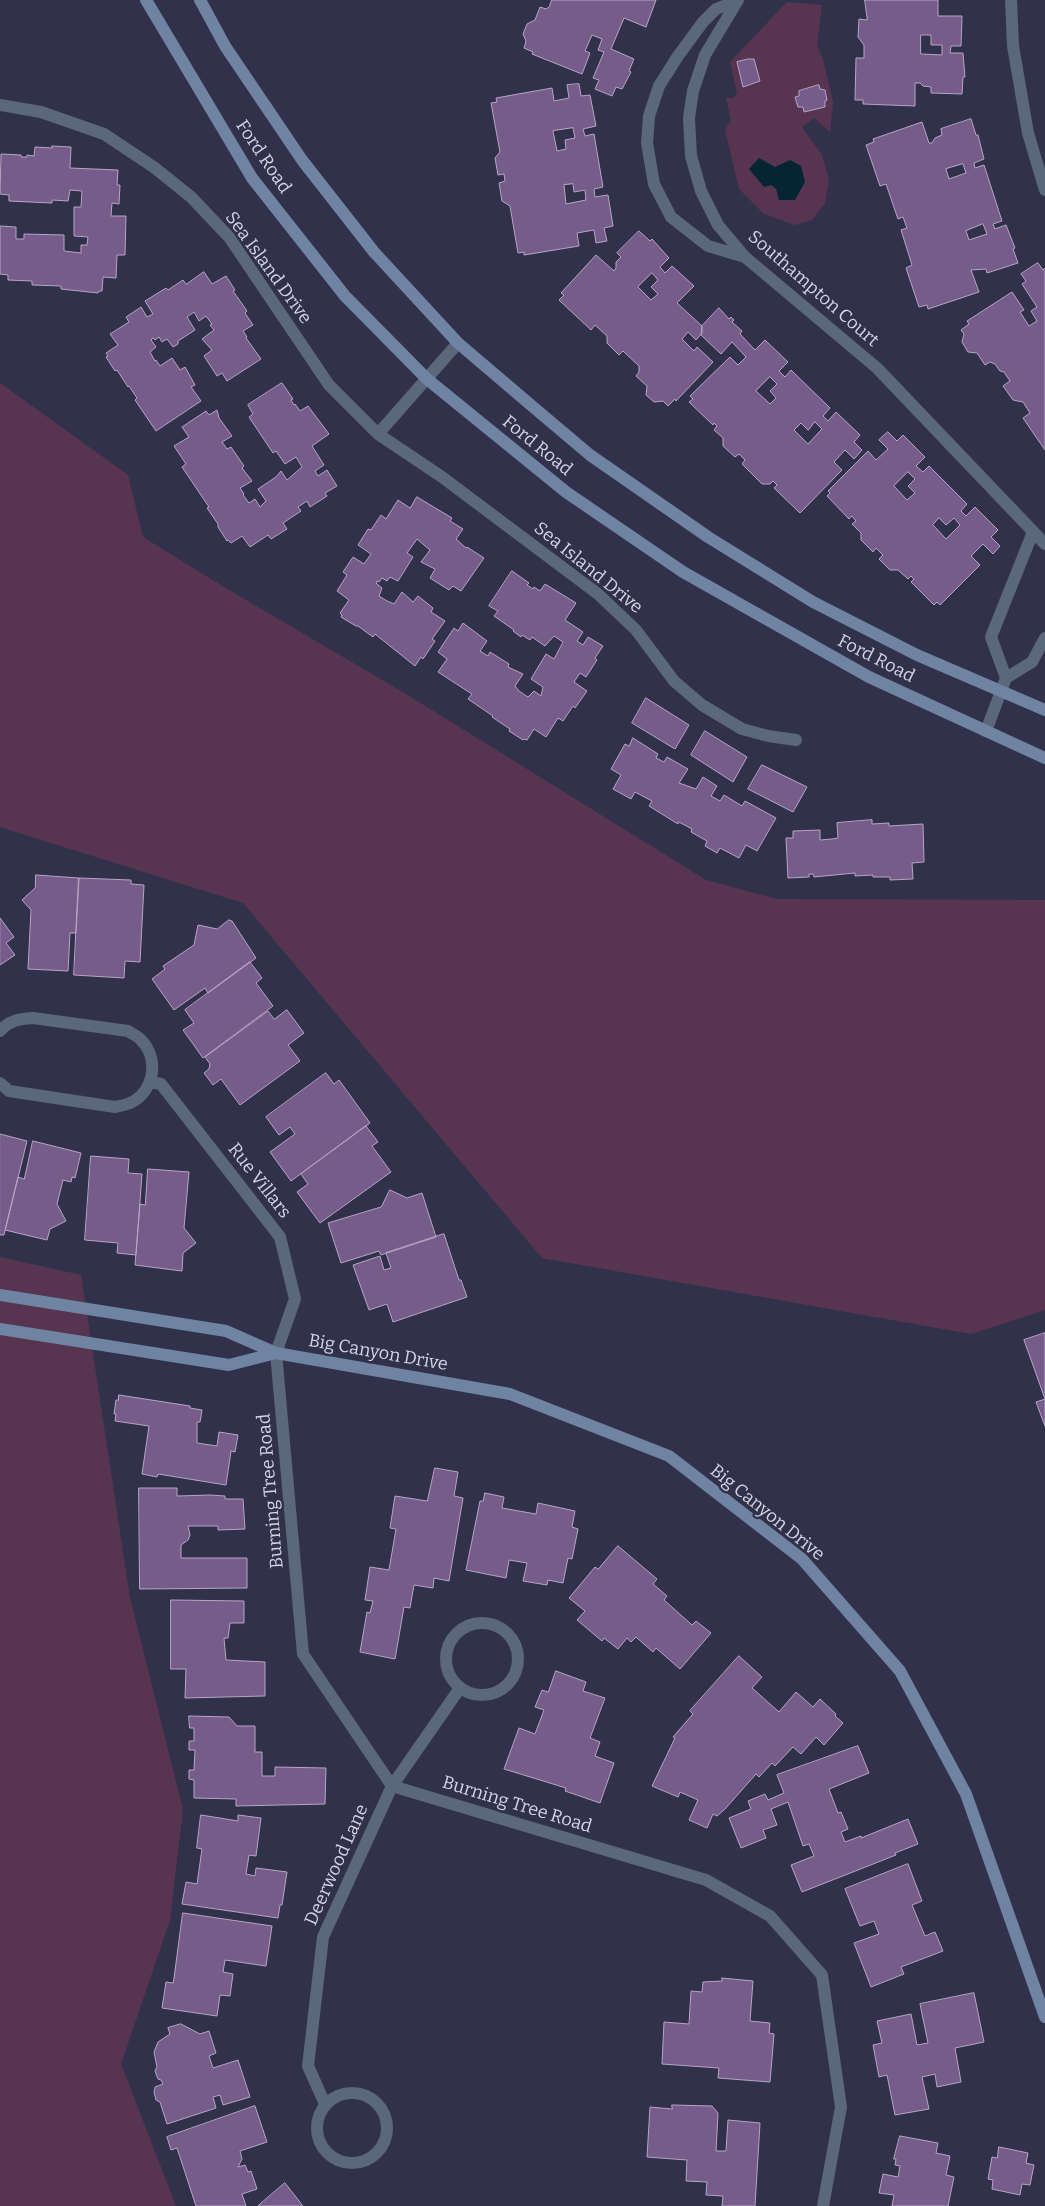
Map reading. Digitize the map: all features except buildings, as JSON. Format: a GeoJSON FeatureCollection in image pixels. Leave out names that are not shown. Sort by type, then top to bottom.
{"type":"FeatureCollection","features":[{"type":"Feature","properties":{"kind":"main road","name":"Ford Road"},"geometry":{"type":"LineString","coordinates":[[146,0],[252,178],[345,296],[427,379],[566,492],[683,572],[869,677],[1045,758]]}},
{"type":"Feature","properties":{"kind":"main road","name":"Ford Road"},"geometry":{"type":"LineString","coordinates":[[200,0],[225,46],[302,160],[374,252],[458,343],[590,455],[708,537],[813,602],[917,655],[1045,710]]}},
{"type":"Feature","properties":{"kind":"main road","name":"Big Canyon Drive"},"geometry":{"type":"LineString","coordinates":[[0,1295],[226,1331],[276,1352],[510,1394],[669,1456],[802,1559],[900,1671],[966,1794],[1045,2017]]}},
{"type":"Feature","properties":{"kind":"main road","name":"Big Canyon Drive"},"geometry":{"type":"LineString","coordinates":[[0,1328],[229,1365],[276,1352]]}},
{"type":"Feature","properties":{"kind":"street"},"geometry":{"type":"LineString","coordinates":[[1011,0],[1013,46],[1028,133],[1045,190]]}},
{"type":"Feature","properties":{"kind":"street"},"geometry":{"type":"LineString","coordinates":[[738,1],[716,9],[702,22],[678,56],[660,86],[649,116],[647,143],[654,184],[671,217],[708,246],[745,257]]}},
{"type":"Feature","properties":{"kind":"street","name":"Southampton Court"},"geometry":{"type":"LineString","coordinates":[[738,1],[705,55],[693,90],[689,118],[691,156],[701,192],[718,224],[745,257],[877,368],[1045,544]]}},
{"type":"Feature","properties":{"kind":"street","name":"Sea Island Drive"},"geometry":{"type":"LineString","coordinates":[[0,105],[41,112],[104,134],[155,168],[191,197],[228,238],[329,385],[378,434],[442,476],[598,594],[636,630],[674,681],[702,705],[742,729],[768,736],[796,740]]}},
{"type":"Feature","properties":{"kind":"street"},"geometry":{"type":"LineString","coordinates":[[378,434],[458,343]]}},
{"type":"Feature","properties":{"kind":"street"},"geometry":{"type":"LineString","coordinates":[[986,731],[1006,678],[991,637],[1033,532]]}},
{"type":"Feature","properties":{"kind":"street"},"geometry":{"type":"LineString","coordinates":[[1006,678],[1032,662],[1045,638]]}},
{"type":"Feature","properties":{"kind":"street"},"geometry":{"type":"LineString","coordinates":[[0,1030],[17,1019],[32,1018],[128,1031],[141,1040],[150,1052],[153,1067],[150,1082],[142,1095],[130,1103],[115,1106],[9,1091],[0,1083]]}},
{"type":"Feature","properties":{"kind":"street","name":"Rue Villars"},"geometry":{"type":"LineString","coordinates":[[150,1082],[161,1084],[280,1237],[296,1298],[276,1352]]}},
{"type":"Feature","properties":{"kind":"street","name":"Burning Tree Road"},"geometry":{"type":"LineString","coordinates":[[276,1352],[303,1654],[392,1786],[706,1880],[770,1916],[822,1975],[841,2107],[823,2206]]}},
{"type":"Feature","properties":{"kind":"street"},"geometry":{"type":"LineString","coordinates":[[478,1623],[492,1624],[505,1630],[514,1641],[519,1654],[517,1669],[511,1681],[500,1690],[487,1695],[473,1694],[460,1688],[451,1677],[446,1663],[447,1649],[454,1636],[464,1627],[478,1623]]}},
{"type":"Feature","properties":{"kind":"street","name":"Deerwood Lane"},"geometry":{"type":"LineString","coordinates":[[325,2104],[308,2066],[323,1937],[392,1786],[460,1688]]}},
{"type":"Feature","properties":{"kind":"street"},"geometry":{"type":"LineString","coordinates":[[350,2093],[364,2095],[376,2102],[384,2113],[387,2126],[385,2140],[378,2152],[367,2160],[354,2163],[340,2161],[328,2154],[319,2143],[316,2130],[318,2116],[325,2104],[336,2096],[350,2093]]}},
{"type":"Feature","properties":{"kind":"shaded area"},"geometry":{"type":"Polygon","coordinates":[[[787,2],[822,5],[817,46],[823,59],[833,102],[830,132],[814,118],[802,127],[822,155],[829,179],[825,203],[812,220],[794,225],[763,213],[739,189],[725,130],[731,120],[726,98],[734,98],[737,93],[730,62],[787,2]]]}},
{"type":"Feature","properties":{"kind":"shaded area"},"geometry":{"type":"Polygon","coordinates":[[[0,383],[128,475],[143,537],[406,694],[706,880],[777,899],[1045,900],[1045,1310],[971,1334],[542,1258],[243,903],[0,827],[0,383]]]}},
{"type":"Feature","properties":{"kind":"shaded area"},"geometry":{"type":"Polygon","coordinates":[[[0,1257],[81,1275],[130,1598],[183,1810],[170,1920],[121,2064],[176,2206],[0,2206],[0,1257]]]}},
{"type":"Feature","properties":{"kind":"water"},"geometry":{"type":"Polygon","coordinates":[[[759,158],[775,167],[790,160],[801,166],[805,182],[795,200],[779,200],[776,189],[771,185],[764,187],[749,169],[759,158]]]}}]}
